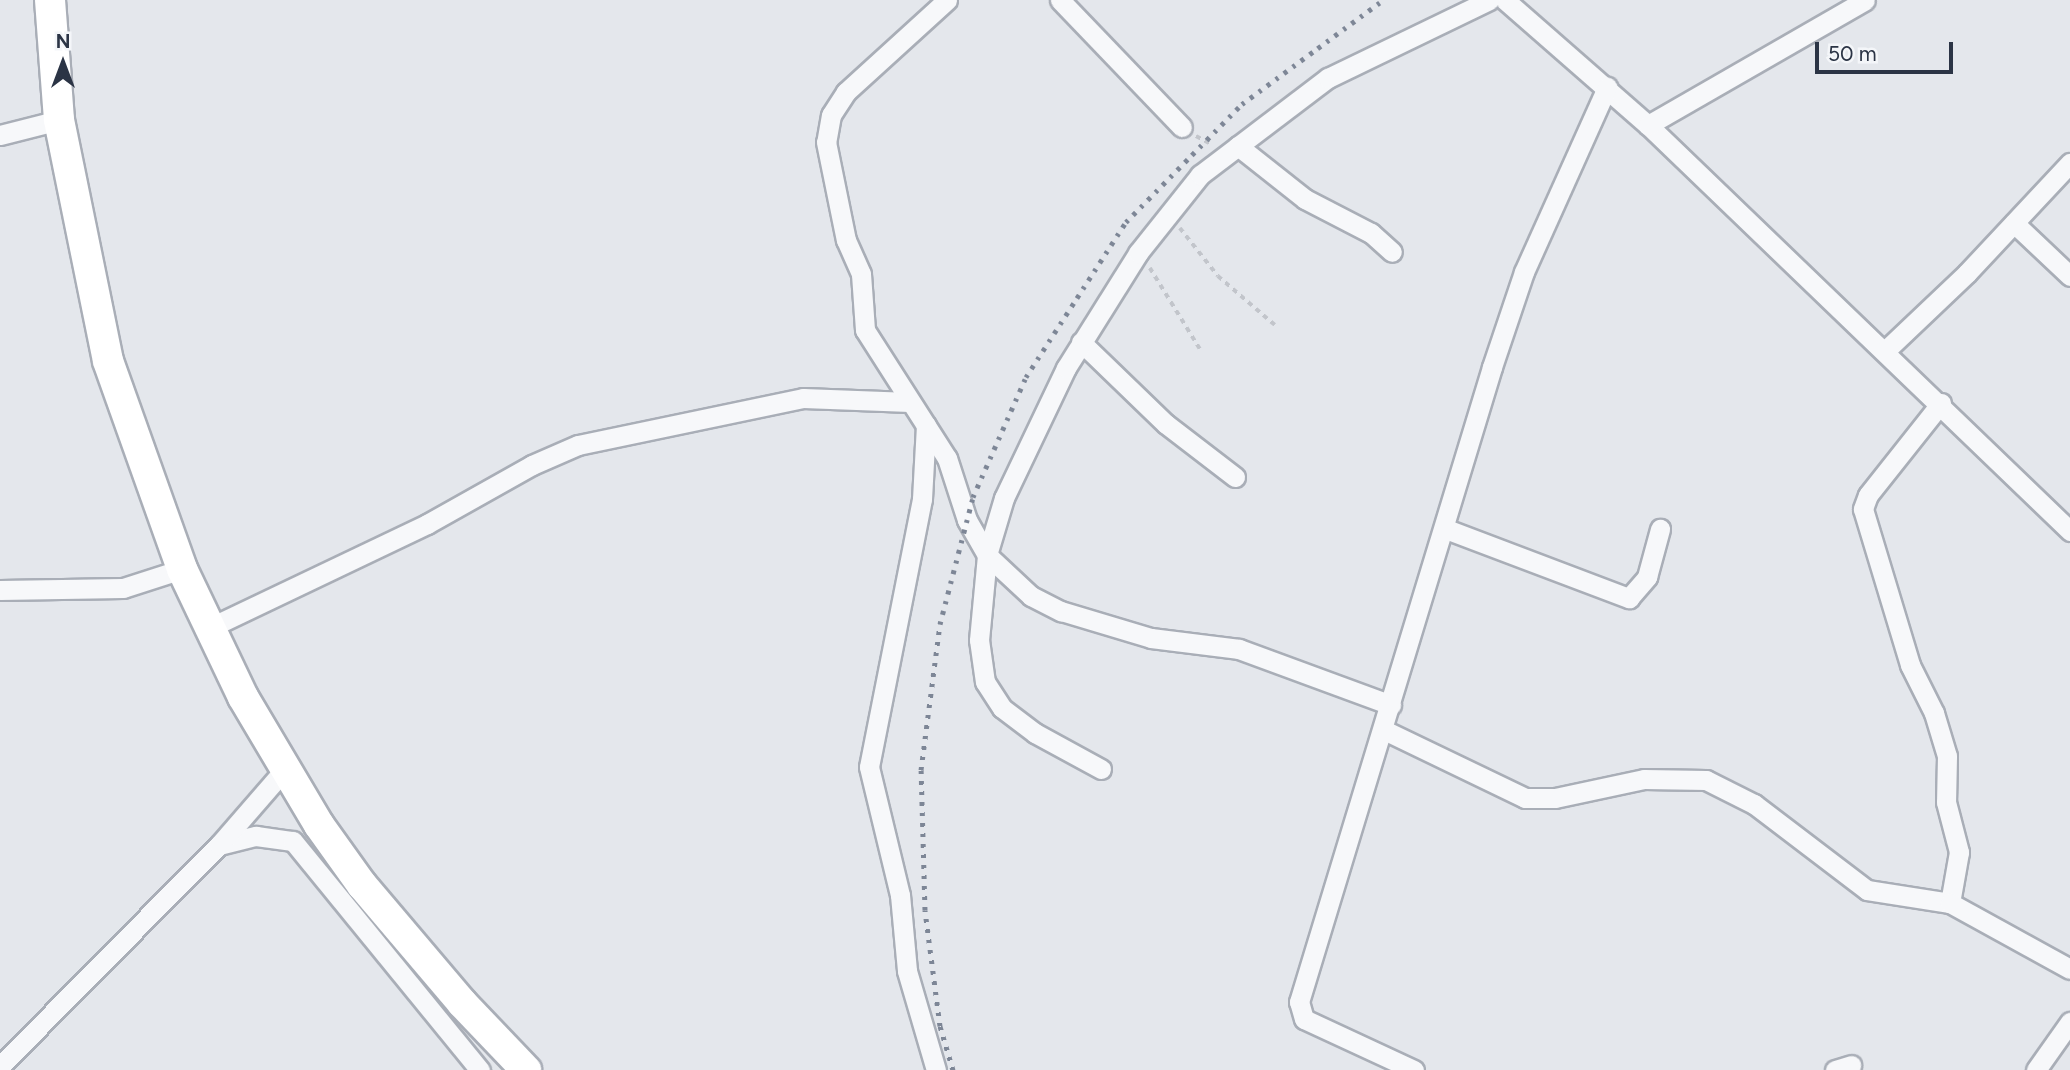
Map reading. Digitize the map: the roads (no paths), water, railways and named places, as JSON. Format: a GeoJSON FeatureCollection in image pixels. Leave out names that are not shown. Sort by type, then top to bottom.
{"type":"FeatureCollection","features":[{"type":"Feature","properties":{"kind":"main road"},"geometry":{"type":"LineString","coordinates":[[50,0],[60,120],[108,360],[182,569],[209,628],[319,825],[362,884],[462,1003],[526,1070]]}},
{"type":"Feature","properties":{"kind":"street"},"geometry":{"type":"LineString","coordinates":[[947,0],[846,92],[831,115],[826,142],[845,240],[861,275],[861,318],[954,473],[967,520],[987,555],[1031,596],[1061,611],[1151,638],[1239,649],[1391,705]]}},
{"type":"Feature","properties":{"kind":"street"},"geometry":{"type":"LineString","coordinates":[[1060,0],[1182,127]]}},
{"type":"Feature","properties":{"kind":"street"},"geometry":{"type":"LineString","coordinates":[[1101,769],[1035,733],[990,692],[979,640],[987,555],[1017,468],[1081,342],[1138,253],[1167,213],[1200,175],[1328,78],[1489,0]]}},
{"type":"Feature","properties":{"kind":"street"},"geometry":{"type":"LineString","coordinates":[[1505,0],[1648,125],[1941,403],[2070,531]]}},
{"type":"Feature","properties":{"kind":"street"},"geometry":{"type":"LineString","coordinates":[[1648,125],[1865,0]]}},
{"type":"Feature","properties":{"kind":"street"},"geometry":{"type":"LineString","coordinates":[[1414,1070],[1304,1019],[1299,1009],[1524,272],[1607,87]]}},
{"type":"Feature","properties":{"kind":"street"},"geometry":{"type":"LineString","coordinates":[[0,135],[60,120]]}},
{"type":"Feature","properties":{"kind":"street"},"geometry":{"type":"LineString","coordinates":[[1233,149],[1305,198],[1371,233],[1392,252]]}},
{"type":"Feature","properties":{"kind":"street"},"geometry":{"type":"LineString","coordinates":[[1886,351],[2070,163]]}},
{"type":"Feature","properties":{"kind":"street"},"geometry":{"type":"LineString","coordinates":[[2014,223],[2070,276]]}},
{"type":"Feature","properties":{"kind":"street"},"geometry":{"type":"LineString","coordinates":[[1081,342],[1166,424],[1235,477]]}},
{"type":"Feature","properties":{"kind":"street"},"geometry":{"type":"LineString","coordinates":[[209,628],[403,536],[532,465],[578,445],[803,398],[910,402]]}},
{"type":"Feature","properties":{"kind":"street"},"geometry":{"type":"LineString","coordinates":[[1941,403],[1868,495],[1863,509],[1910,665],[1934,713],[1947,756],[1946,802],[1959,852],[1950,903]]}},
{"type":"Feature","properties":{"kind":"street"},"geometry":{"type":"LineString","coordinates":[[926,425],[922,499],[869,767],[900,895],[907,971],[936,1070]]}},
{"type":"Feature","properties":{"kind":"street"},"geometry":{"type":"LineString","coordinates":[[1446,529],[1629,598],[1647,577],[1660,529]]}},
{"type":"Feature","properties":{"kind":"street"},"geometry":{"type":"LineString","coordinates":[[0,590],[123,588],[182,569]]}},
{"type":"Feature","properties":{"kind":"street"},"geometry":{"type":"LineString","coordinates":[[1384,730],[1502,791],[1539,800],[1644,779],[1706,780],[1754,804],[1867,890],[1950,903],[2070,969]]}},
{"type":"Feature","properties":{"kind":"street"},"geometry":{"type":"LineString","coordinates":[[1,1067],[219,845],[286,768]]}},
{"type":"Feature","properties":{"kind":"street"},"geometry":{"type":"LineString","coordinates":[[219,845],[256,836],[293,841],[480,1070]]}},
{"type":"Feature","properties":{"kind":"street"},"geometry":{"type":"LineString","coordinates":[[2036,1070],[2070,1022]]}},
{"type":"Feature","properties":{"kind":"railway"},"geometry":{"type":"LineString","coordinates":[[953,1070],[940,1026],[925,910],[921,770],[940,624],[973,497],[1026,377],[1126,222],[1242,104],[1383,0]]}}]}
